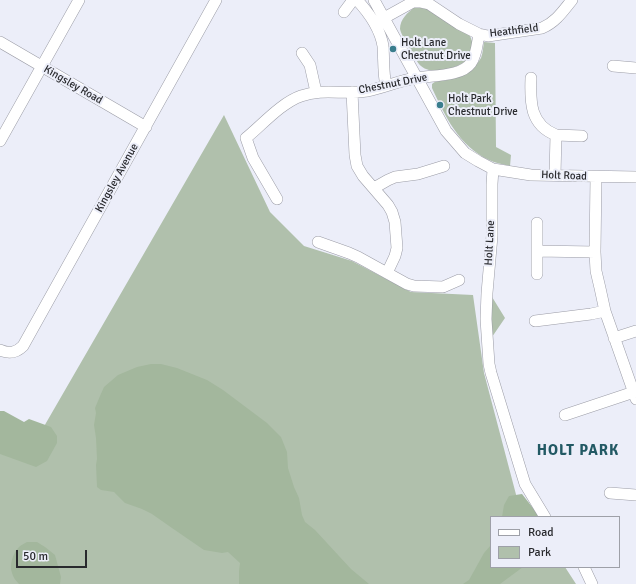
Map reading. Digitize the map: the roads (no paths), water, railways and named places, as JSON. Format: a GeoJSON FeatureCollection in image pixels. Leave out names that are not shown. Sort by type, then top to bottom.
{"type":"FeatureCollection","features":[{"type":"Feature","properties":{"kind":"street"},"geometry":{"type":"LineString","coordinates":[[0,141],[79,0]]}},
{"type":"Feature","properties":{"kind":"street","name":"Kingsley Avenue"},"geometry":{"type":"LineString","coordinates":[[0,350],[5,352],[13,352],[19,350],[23,346],[216,0]]}},
{"type":"Feature","properties":{"kind":"street"},"geometry":{"type":"LineString","coordinates":[[344,12],[353,0]]}},
{"type":"Feature","properties":{"kind":"street"},"geometry":{"type":"LineString","coordinates":[[357,0],[368,11],[381,35],[384,78],[386,86]]}},
{"type":"Feature","properties":{"kind":"street"},"geometry":{"type":"LineString","coordinates":[[374,0],[446,132],[466,153],[478,162],[493,169]]}},
{"type":"Feature","properties":{"kind":"street","name":"Heathfield"},"geometry":{"type":"LineString","coordinates":[[384,18],[412,2],[420,2],[429,4],[459,24],[479,34],[488,36],[542,28],[556,20],[572,0]]}},
{"type":"Feature","properties":{"kind":"street","name":"Chestnut Drive"},"geometry":{"type":"LineString","coordinates":[[277,199],[253,158],[246,138],[272,115],[289,102],[300,96],[316,92],[367,91],[416,78],[449,74],[461,70],[470,64],[476,54],[479,34]]}},
{"type":"Feature","properties":{"kind":"street","name":"Kingsley Road"},"geometry":{"type":"LineString","coordinates":[[0,42],[146,126]]}},
{"type":"Feature","properties":{"kind":"street"},"geometry":{"type":"LineString","coordinates":[[302,53],[310,65],[316,92]]}},
{"type":"Feature","properties":{"kind":"street"},"geometry":{"type":"LineString","coordinates":[[613,66],[636,68]]}},
{"type":"Feature","properties":{"kind":"street"},"geometry":{"type":"LineString","coordinates":[[531,78],[530,99],[534,115],[542,127],[548,132],[556,135],[582,136]]}},
{"type":"Feature","properties":{"kind":"street"},"geometry":{"type":"LineString","coordinates":[[352,92],[355,155],[357,166],[363,176],[388,205],[395,222],[397,248],[396,256],[387,273]]}},
{"type":"Feature","properties":{"kind":"street"},"geometry":{"type":"LineString","coordinates":[[555,175],[556,135]]}},
{"type":"Feature","properties":{"kind":"street"},"geometry":{"type":"LineString","coordinates":[[374,188],[395,177],[418,174],[444,166]]}},
{"type":"Feature","properties":{"kind":"street","name":"Holt Road"},"geometry":{"type":"LineString","coordinates":[[493,169],[531,175],[636,177]]}},
{"type":"Feature","properties":{"kind":"street","name":"Holt Lane"},"geometry":{"type":"LineString","coordinates":[[493,169],[492,236],[486,293],[489,364],[525,484],[544,516]]}},
{"type":"Feature","properties":{"kind":"street"},"geometry":{"type":"LineString","coordinates":[[565,415],[635,395],[614,338],[598,282],[595,252],[596,177]]}},
{"type":"Feature","properties":{"kind":"street"},"geometry":{"type":"LineString","coordinates":[[537,223],[537,274]]}},
{"type":"Feature","properties":{"kind":"street"},"geometry":{"type":"LineString","coordinates":[[318,242],[349,252],[407,284],[414,286],[443,287],[459,280]]}},
{"type":"Feature","properties":{"kind":"street"},"geometry":{"type":"LineString","coordinates":[[537,251],[595,252]]}},
{"type":"Feature","properties":{"kind":"street"},"geometry":{"type":"LineString","coordinates":[[534,322],[591,314],[606,310]]}},
{"type":"Feature","properties":{"kind":"street"},"geometry":{"type":"LineString","coordinates":[[614,338],[636,331]]}},
{"type":"Feature","properties":{"kind":"street"},"geometry":{"type":"LineString","coordinates":[[610,493],[636,496]]}},
{"type":"Feature","properties":{"kind":"street"},"geometry":{"type":"LineString","coordinates":[[584,568],[592,584]]}},
{"type":"Feature","properties":{"kind":"place","name":"Holt Lane Chestnut Drive"},"geometry":{"type":"Point","coordinates":[393,49]}},
{"type":"Feature","properties":{"kind":"place","name":"Holt Park Chestnut Drive"},"geometry":{"type":"Point","coordinates":[440,105]}},
{"type":"Feature","properties":{"kind":"district","name":"HOLT PARK"},"geometry":{"type":"Point","coordinates":[578,451]}}]}
